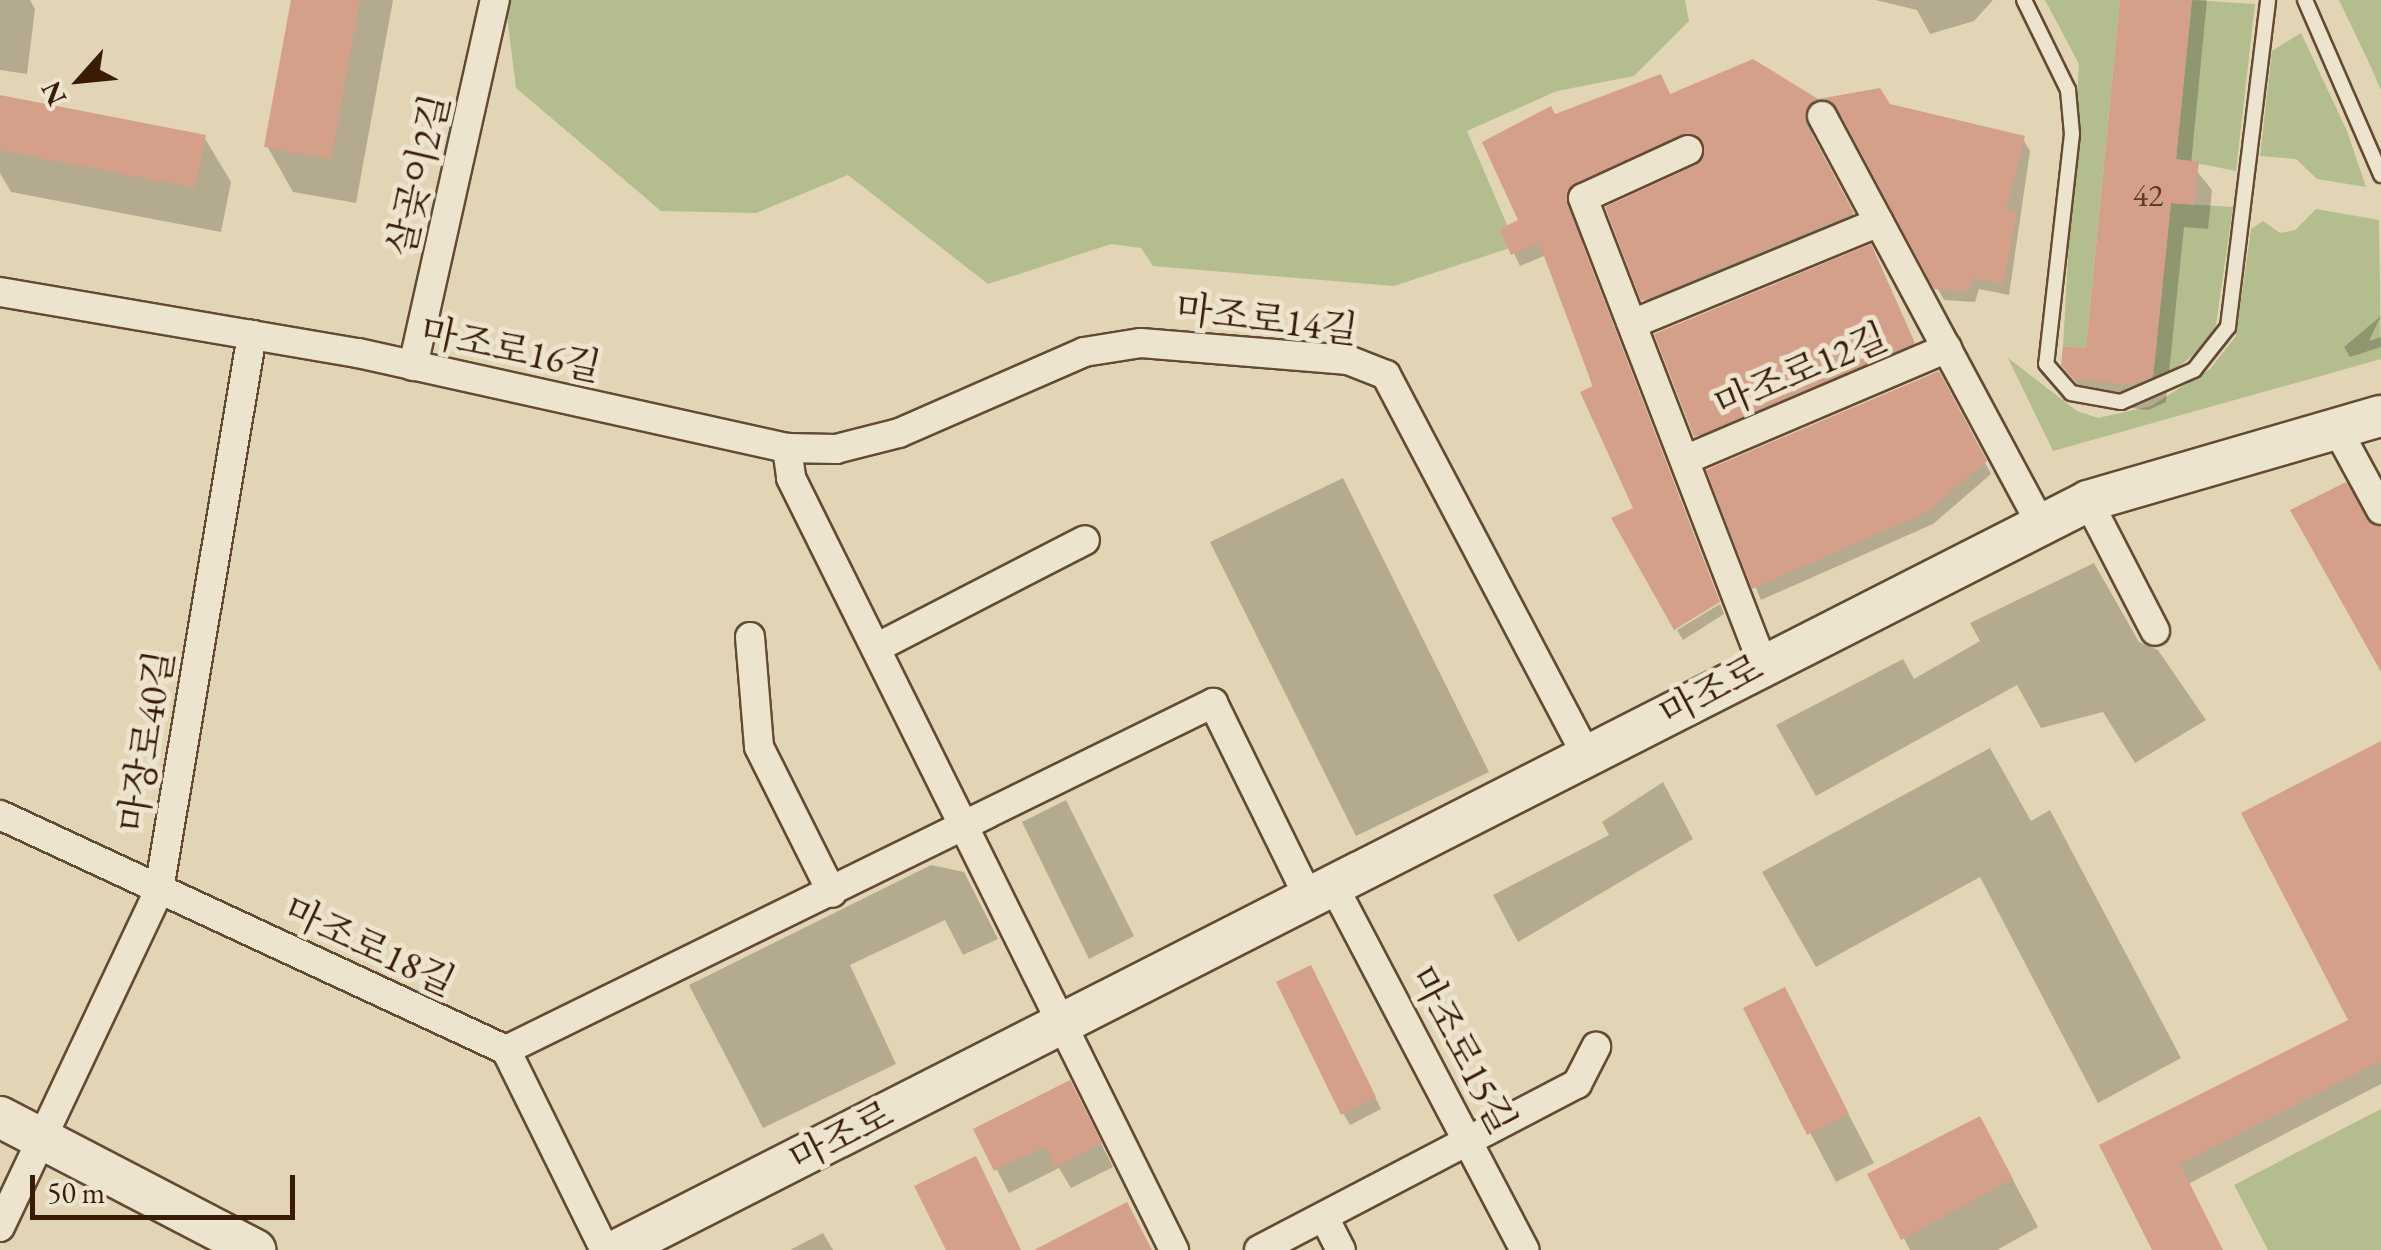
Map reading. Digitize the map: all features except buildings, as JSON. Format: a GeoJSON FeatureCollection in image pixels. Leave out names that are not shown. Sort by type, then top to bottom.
{"type":"FeatureCollection","features":[{"type":"Feature","properties":{"kind":"main road","name":"마조로"},"geometry":{"type":"LineString","coordinates":[[617,1250],[2040,523],[2088,501],[2381,416]]}},
{"type":"Feature","properties":{"kind":"main road"},"geometry":{"type":"LineString","coordinates":[[0,1117],[255,1250]]}},
{"type":"Feature","properties":{"kind":"street","name":"살곶이2길"},"geometry":{"type":"LineString","coordinates":[[413,366],[495,0]]}},
{"type":"Feature","properties":{"kind":"street","name":"마조로12길"},"geometry":{"type":"LineString","coordinates":[[1822,116],[2040,523]]}},
{"type":"Feature","properties":{"kind":"street","name":"마조로12길"},"geometry":{"type":"LineString","coordinates":[[1688,150],[1584,198],[1762,663]]}},
{"type":"Feature","properties":{"kind":"street"},"geometry":{"type":"LineString","coordinates":[[1632,324],[1879,222]]}},
{"type":"Feature","properties":{"kind":"street","name":"마조로16길"},"geometry":{"type":"LineString","coordinates":[[0,292],[413,366],[788,448]]}},
{"type":"Feature","properties":{"kind":"street","name":"마장로40길"},"geometry":{"type":"LineString","coordinates":[[0,1226],[160,890],[252,335]]}},
{"type":"Feature","properties":{"kind":"street","name":"마조로14길"},"geometry":{"type":"LineString","coordinates":[[788,448],[836,449],[899,432],[1084,352],[1142,343],[1348,360],[1386,375],[1586,755]]}},
{"type":"Feature","properties":{"kind":"street","name":"마조로12길"},"geometry":{"type":"LineString","coordinates":[[1685,460],[1947,348]]}},
{"type":"Feature","properties":{"kind":"street"},"geometry":{"type":"LineString","coordinates":[[2337,429],[2381,510]]}},
{"type":"Feature","properties":{"kind":"street"},"geometry":{"type":"LineString","coordinates":[[788,448],[790,478],[1065,1022],[1174,1250]]}},
{"type":"Feature","properties":{"kind":"street"},"geometry":{"type":"LineString","coordinates":[[2088,501],[2155,631]]}},
{"type":"Feature","properties":{"kind":"street"},"geometry":{"type":"LineString","coordinates":[[876,648],[1085,540]]}},
{"type":"Feature","properties":{"kind":"street"},"geometry":{"type":"LineString","coordinates":[[750,637],[759,746],[832,892]]}},
{"type":"Feature","properties":{"kind":"street"},"geometry":{"type":"LineString","coordinates":[[605,1250],[506,1050],[966,828],[1213,703],[1321,892]]}},
{"type":"Feature","properties":{"kind":"street","name":"마조로18길"},"geometry":{"type":"LineString","coordinates":[[0,816],[506,1050]]}},
{"type":"Feature","properties":{"kind":"street","name":"마조로15길"},"geometry":{"type":"LineString","coordinates":[[1321,892],[1470,1142],[1525,1250]]}},
{"type":"Feature","properties":{"kind":"street"},"geometry":{"type":"LineString","coordinates":[[1259,1250],[1577,1084],[1596,1047]]}},
{"type":"Feature","properties":{"kind":"street"},"geometry":{"type":"LineString","coordinates":[[1324,1217],[1341,1250]]}},
{"type":"Feature","properties":{"kind":"lane"},"geometry":{"type":"LineString","coordinates":[[2024,0],[2068,90],[2072,134],[2046,364],[2071,393],[2121,402],[2194,370],[2228,327],[2268,0]]}},
{"type":"Feature","properties":{"kind":"lane"},"geometry":{"type":"LineString","coordinates":[[2305,0],[2381,175]]}},
{"type":"Feature","properties":{"kind":"green space"},"geometry":{"type":"Polygon","coordinates":[[[505,0],[1685,0],[1689,21],[1634,76],[1557,91],[1467,131],[1516,246],[1394,286],[1153,266],[1141,248],[1111,244],[988,284],[848,175],[756,213],[661,211],[516,88],[505,0]]]}},
{"type":"Feature","properties":{"kind":"green space"},"geometry":{"type":"Polygon","coordinates":[[[2045,0],[2120,0],[2086,348],[2063,346],[2079,64],[2045,0]]]}},
{"type":"Feature","properties":{"kind":"green space"},"geometry":{"type":"Polygon","coordinates":[[[2192,0],[2255,4],[2236,171],[2176,159],[2192,0]]]}},
{"type":"Feature","properties":{"kind":"green space"},"geometry":{"type":"Polygon","coordinates":[[[2339,0],[2381,0],[2381,90],[2371,67],[2339,0]]]}},
{"type":"Feature","properties":{"kind":"green space"},"geometry":{"type":"Polygon","coordinates":[[[2301,33],[2347,131],[2366,187],[2317,179],[2296,159],[2260,156],[2272,51],[2301,33]]]}},
{"type":"Feature","properties":{"kind":"green space"},"geometry":{"type":"Polygon","coordinates":[[[2171,203],[2233,207],[2214,338],[2152,388],[2171,203]]]}},
{"type":"Feature","properties":{"kind":"green space"},"geometry":{"type":"Polygon","coordinates":[[[2316,209],[2379,220],[2381,359],[2053,451],[2008,358],[2077,411],[2098,418],[2151,406],[2210,369],[2236,336],[2251,229],[2263,221],[2280,233],[2295,230],[2316,209]]]}},
{"type":"Feature","properties":{"kind":"green space"},"geometry":{"type":"Polygon","coordinates":[[[2381,1109],[2381,1250],[2268,1250],[2234,1185],[2381,1109]]]}}]}
